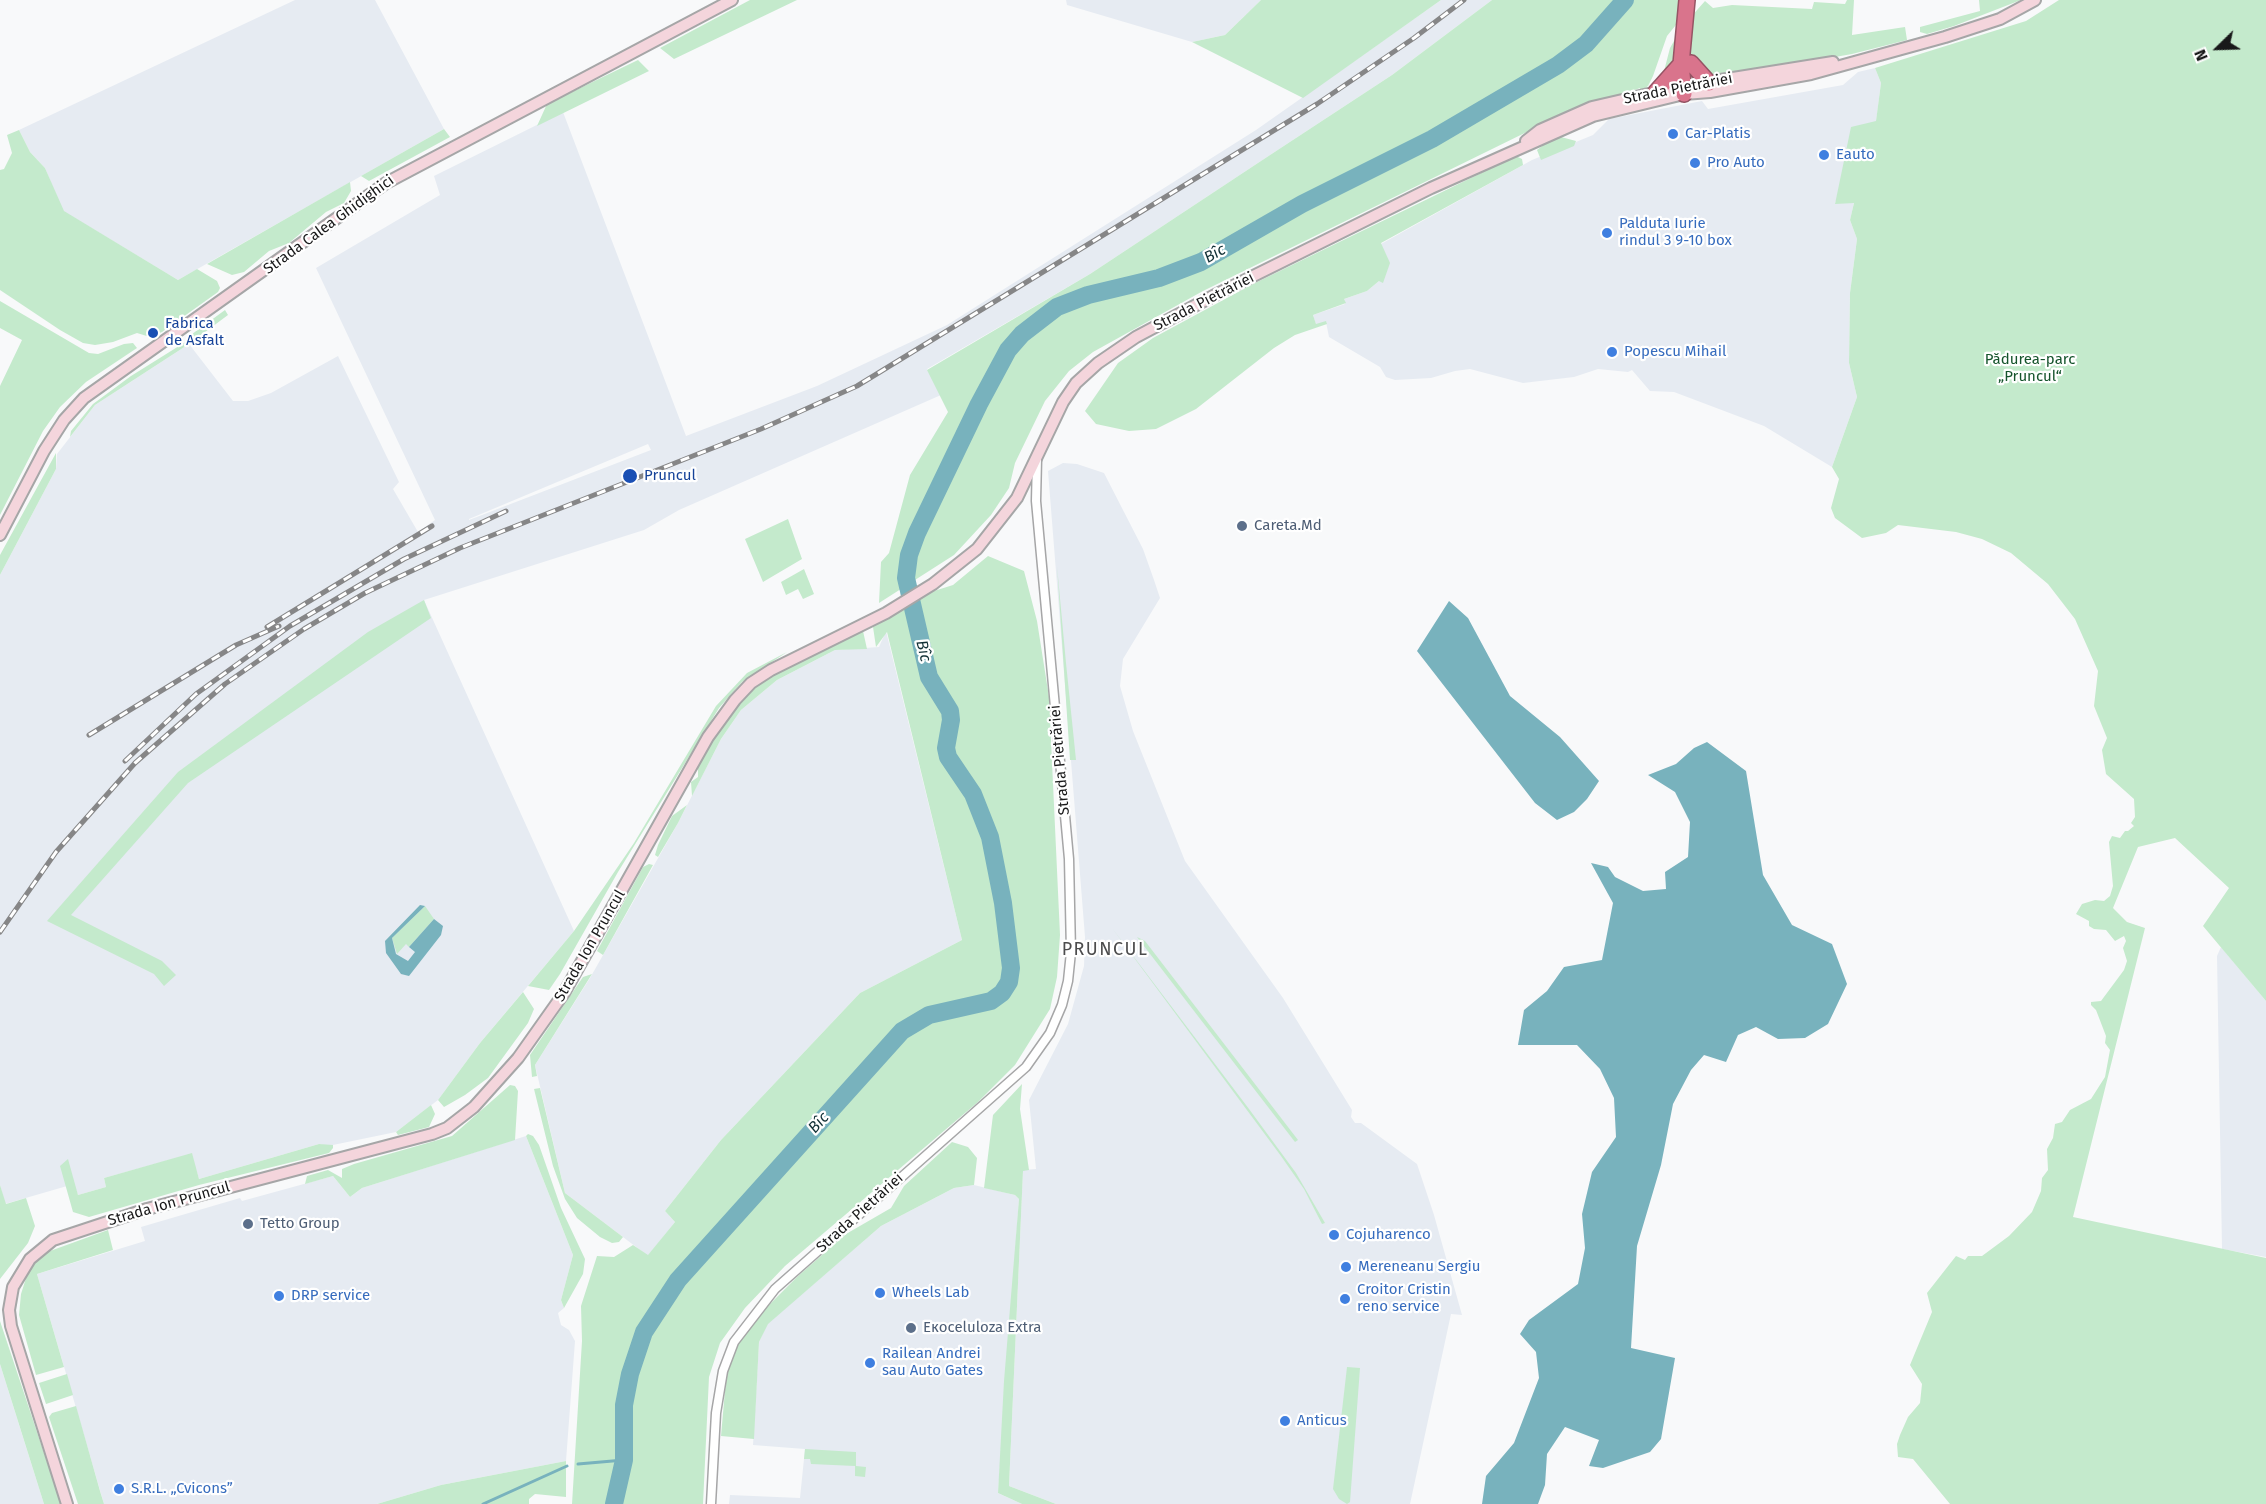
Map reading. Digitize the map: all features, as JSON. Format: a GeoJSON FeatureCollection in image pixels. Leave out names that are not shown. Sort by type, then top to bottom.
{"type":"FeatureCollection","features":[{"type":"Feature","properties":{"kind":"highway"},"geometry":{"type":"LineString","coordinates":[[1687,4],[1688,90]]}},
{"type":"Feature","properties":{"kind":"highway"},"geometry":{"type":"LineString","coordinates":[[1686,64],[1709,83]]}},
{"type":"Feature","properties":{"kind":"highway"},"geometry":{"type":"LineString","coordinates":[[1656,92],[1686,64]]}},
{"type":"Feature","properties":{"kind":"street","name":"Strada Calea Ghidighici"},"geometry":{"type":"LineString","coordinates":[[0,535],[44,451],[64,420],[84,398],[386,183],[732,0]]}},
{"type":"Feature","properties":{"kind":"street","name":"Strada Pietrăriei"},"geometry":{"type":"LineString","coordinates":[[1514,149],[1540,130],[1592,107],[1656,92],[1811,74],[1945,37],[2000,19],[2035,0]]}},
{"type":"Feature","properties":{"kind":"street","name":"Strada Pietrăriei"},"geometry":{"type":"LineString","coordinates":[[711,1504],[716,1413],[725,1364],[734,1342],[776,1289],[1026,1067],[1050,1033],[1062,1005],[1068,981],[1071,952],[1069,859],[1036,501],[1037,455],[1063,402],[1076,383],[1098,363],[1136,337],[1431,188],[1514,149],[1593,116],[1709,83],[1811,65],[1851,62]]}},
{"type":"Feature","properties":{"kind":"street","name":"Strada Ion Pruncul"},"geometry":{"type":"LineString","coordinates":[[67,1504],[11,1326],[10,1298],[22,1268],[47,1245],[75,1232],[220,1189],[416,1140],[447,1128],[463,1117],[507,1071],[564,993],[708,736],[735,700],[751,683],[771,670],[886,613],[933,584],[977,549],[1017,498],[1037,455]]}},
{"type":"Feature","properties":{"kind":"shaded area"},"geometry":{"type":"Polygon","coordinates":[[[295,0],[375,0],[444,129],[178,280],[63,211],[45,168],[30,152],[19,130],[295,0]]]}},
{"type":"Feature","properties":{"kind":"shaded area"},"geometry":{"type":"Polygon","coordinates":[[[1066,0],[1261,0],[1225,35],[1192,42],[1067,5],[1066,0]]]}},
{"type":"Feature","properties":{"kind":"shaded area"},"geometry":{"type":"Polygon","coordinates":[[[1441,0],[1492,0],[1392,75],[1090,274],[927,369],[941,395],[679,510],[644,530],[424,600],[574,931],[480,1043],[438,1100],[396,1132],[328,1146],[319,1144],[199,1179],[191,1154],[104,1178],[106,1187],[78,1195],[74,1184],[5,1204],[0,1185],[0,575],[56,469],[57,454],[95,405],[189,344],[233,401],[248,401],[271,393],[338,356],[399,482],[393,489],[418,532],[435,520],[316,268],[440,195],[434,176],[563,112],[686,436],[817,386],[947,325],[1256,130],[1441,0]],[[648,444],[469,520],[651,450],[648,444]]]}},
{"type":"Feature","properties":{"kind":"shaded area"},"geometry":{"type":"Polygon","coordinates":[[[1875,68],[1881,83],[1876,122],[1835,203],[1854,203],[1850,220],[1857,239],[1850,293],[1849,363],[1857,397],[1832,467],[1764,426],[1674,392],[1650,391],[1632,370],[1628,372],[1598,369],[1574,377],[1523,383],[1470,369],[1431,378],[1395,380],[1386,377],[1380,367],[1329,337],[1326,322],[1316,325],[1313,315],[1345,304],[1344,299],[1367,291],[1379,281],[1389,263],[1381,244],[1532,160],[1593,135],[1609,119],[1702,101],[1708,109],[1843,85],[1858,72],[1875,68]]]}},
{"type":"Feature","properties":{"kind":"shaded area"},"geometry":{"type":"Polygon","coordinates":[[[1063,463],[1077,464],[1104,473],[1143,549],[1160,598],[1123,659],[1120,686],[1133,731],[1185,861],[1283,998],[1352,1110],[1351,1117],[1355,1123],[1361,1123],[1417,1164],[1434,1215],[1462,1315],[1451,1314],[1410,1504],[1056,1504],[1009,1486],[1023,1170],[1036,1169],[1029,1100],[1068,1024],[1084,966],[1085,937],[1048,471],[1063,463]]]}},
{"type":"Feature","properties":{"kind":"shaded area"},"geometry":{"type":"Polygon","coordinates":[[[886,631],[962,940],[860,993],[721,1140],[665,1211],[675,1222],[648,1256],[565,1193],[535,1065],[590,978],[678,823],[721,739],[741,710],[777,680],[835,650],[879,647],[886,631]]]}},
{"type":"Feature","properties":{"kind":"shaded area"},"geometry":{"type":"Polygon","coordinates":[[[2221,947],[2266,1001],[2266,1257],[2222,1249],[2217,956],[2221,947]]]}},
{"type":"Feature","properties":{"kind":"shaded area"},"geometry":{"type":"Polygon","coordinates":[[[526,1136],[573,1255],[561,1300],[564,1308],[558,1313],[561,1325],[569,1330],[575,1341],[566,1461],[441,1485],[377,1504],[104,1504],[37,1274],[145,1241],[141,1227],[240,1198],[242,1201],[333,1176],[350,1197],[362,1188],[526,1136]]]}},
{"type":"Feature","properties":{"kind":"shaded area"},"geometry":{"type":"Polygon","coordinates":[[[974,1185],[1015,1195],[1019,1199],[998,1493],[1022,1504],[729,1504],[730,1495],[800,1498],[805,1449],[753,1445],[759,1342],[767,1324],[881,1226],[954,1188],[974,1185]]]}},
{"type":"Feature","properties":{"kind":"shaded area"},"geometry":{"type":"Polygon","coordinates":[[[0,1364],[20,1428],[44,1504],[0,1504],[0,1364]]]}},
{"type":"Feature","properties":{"kind":"green space"},"geometry":{"type":"Polygon","coordinates":[[[750,0],[797,0],[674,59],[660,48],[750,0]]]}},
{"type":"Feature","properties":{"kind":"green space"},"geometry":{"type":"Polygon","coordinates":[[[1261,0],[1441,0],[1303,98],[1192,42],[1225,35],[1261,0]]]}},
{"type":"Feature","properties":{"kind":"green space"},"geometry":{"type":"Polygon","coordinates":[[[1492,0],[1696,0],[1667,36],[1653,76],[1648,86],[1641,91],[1640,88],[1541,125],[1203,291],[1093,352],[1069,371],[1045,401],[1015,463],[1009,488],[991,515],[954,555],[879,603],[881,562],[889,553],[910,475],[948,412],[927,370],[1090,274],[1392,75],[1492,0]]]}},
{"type":"Feature","properties":{"kind":"green space"},"geometry":{"type":"Polygon","coordinates":[[[1847,0],[1854,0],[1852,35],[1905,27],[1907,40],[1852,54],[1671,86],[1663,75],[1670,48],[1682,27],[1705,1],[1713,8],[1732,5],[1812,9],[1814,2],[1845,4],[1847,0]]]}},
{"type":"Feature","properties":{"kind":"green space"},"geometry":{"type":"Polygon","coordinates":[[[1979,0],[2021,0],[1954,26],[1927,34],[1920,32],[1920,27],[1980,11],[1979,0]]]}},
{"type":"Feature","properties":{"kind":"green space","name":"Pădurea-parc „Pruncul“"},"geometry":{"type":"Polygon","coordinates":[[[2059,0],[2266,0],[2266,1001],[2203,926],[2229,888],[2175,838],[2138,847],[2113,908],[2127,922],[2145,928],[2073,1217],[2266,1258],[2266,1504],[1950,1504],[1913,1459],[1898,1457],[1897,1444],[1900,1435],[1908,1417],[1920,1403],[1922,1384],[1910,1365],[1932,1312],[1927,1293],[1956,1256],[1965,1260],[1968,1256],[1982,1256],[2009,1236],[2032,1212],[2041,1191],[2042,1178],[2048,1170],[2047,1149],[2053,1138],[2055,1124],[2062,1122],[2070,1110],[2091,1099],[2105,1077],[2110,1050],[2105,1043],[2106,1036],[2091,1002],[2101,1001],[2124,970],[2127,961],[2123,948],[2126,941],[2124,936],[2115,941],[2106,930],[2094,929],[2089,926],[2089,921],[2076,914],[2082,904],[2095,900],[2104,901],[2110,896],[2113,886],[2109,842],[2112,836],[2120,838],[2125,831],[2134,826],[2131,823],[2135,817],[2134,799],[2106,774],[2102,750],[2107,738],[2094,706],[2098,671],[2075,619],[2048,584],[2011,553],[1982,539],[1956,532],[1898,525],[1886,533],[1862,538],[1835,518],[1831,508],[1839,479],[1832,467],[1857,397],[1849,363],[1850,293],[1857,239],[1850,220],[1854,203],[1835,204],[1851,127],[1876,121],[1881,83],[1875,68],[2026,21],[2059,0]]]}},
{"type":"Feature","properties":{"kind":"green space"},"geometry":{"type":"Polygon","coordinates":[[[638,60],[649,71],[537,126],[547,104],[638,60]]]}},
{"type":"Feature","properties":{"kind":"green space"},"geometry":{"type":"Polygon","coordinates":[[[444,129],[450,137],[369,181],[361,176],[444,129]]]}},
{"type":"Feature","properties":{"kind":"green space"},"geometry":{"type":"Polygon","coordinates":[[[19,130],[30,152],[45,168],[64,211],[178,280],[197,269],[217,281],[220,288],[218,292],[162,332],[150,337],[137,333],[113,342],[95,345],[83,343],[60,330],[0,290],[0,170],[4,169],[12,153],[7,135],[19,130]]]}},
{"type":"Feature","properties":{"kind":"green space"},"geometry":{"type":"Polygon","coordinates":[[[1561,137],[1576,141],[1574,146],[1541,160],[1537,150],[1547,142],[1561,137]]]}},
{"type":"Feature","properties":{"kind":"green space"},"geometry":{"type":"Polygon","coordinates":[[[1516,156],[1522,159],[1523,165],[1381,243],[1390,263],[1383,283],[1379,281],[1367,291],[1344,299],[1346,303],[1313,315],[1316,324],[1326,321],[1327,324],[1295,335],[1274,348],[1196,409],[1156,429],[1129,431],[1096,424],[1085,411],[1118,363],[1153,338],[1251,285],[1516,156]]]}},
{"type":"Feature","properties":{"kind":"green space"},"geometry":{"type":"Polygon","coordinates":[[[350,182],[351,191],[344,203],[326,212],[289,243],[269,251],[244,272],[232,275],[207,264],[350,182]]]}},
{"type":"Feature","properties":{"kind":"green space"},"geometry":{"type":"Polygon","coordinates":[[[0,301],[89,353],[98,354],[133,343],[137,348],[86,382],[60,407],[43,431],[0,515],[0,386],[22,340],[0,328],[0,301]]]}},
{"type":"Feature","properties":{"kind":"green space"},"geometry":{"type":"Polygon","coordinates":[[[225,310],[228,315],[189,344],[95,405],[70,437],[71,431],[93,404],[131,376],[187,341],[188,337],[225,310]]]}},
{"type":"Feature","properties":{"kind":"green space"},"geometry":{"type":"Polygon","coordinates":[[[56,453],[56,469],[0,575],[0,555],[56,453]]]}},
{"type":"Feature","properties":{"kind":"green space"},"geometry":{"type":"Polygon","coordinates":[[[788,519],[802,559],[763,582],[745,539],[788,519]]]}},
{"type":"Feature","properties":{"kind":"green space"},"geometry":{"type":"Polygon","coordinates":[[[988,556],[1024,571],[1037,621],[1049,697],[1060,935],[1057,977],[1050,1009],[1015,1065],[978,1102],[785,1266],[745,1308],[720,1343],[709,1377],[703,1504],[572,1504],[582,1341],[581,1306],[597,1256],[614,1257],[633,1245],[648,1255],[675,1222],[665,1211],[721,1140],[860,993],[962,940],[887,632],[876,647],[873,627],[934,591],[953,585],[988,556]]]}},
{"type":"Feature","properties":{"kind":"green space"},"geometry":{"type":"Polygon","coordinates":[[[1057,566],[1066,663],[1076,760],[1070,760],[1057,566]]]}},
{"type":"Feature","properties":{"kind":"green space"},"geometry":{"type":"Polygon","coordinates":[[[804,569],[814,594],[803,599],[798,589],[786,595],[781,582],[804,569]]]}},
{"type":"Feature","properties":{"kind":"green space"},"geometry":{"type":"Polygon","coordinates":[[[424,600],[431,618],[188,783],[71,915],[162,961],[176,975],[164,986],[154,974],[47,921],[178,772],[368,632],[424,600]]]}},
{"type":"Feature","properties":{"kind":"green space"},"geometry":{"type":"Polygon","coordinates":[[[863,631],[867,649],[835,650],[777,680],[741,710],[721,739],[692,796],[691,782],[698,777],[698,765],[709,743],[728,715],[754,688],[776,672],[863,631]]]}},
{"type":"Feature","properties":{"kind":"green space"},"geometry":{"type":"Polygon","coordinates":[[[787,652],[742,682],[719,708],[618,872],[560,974],[549,990],[528,986],[574,931],[634,843],[716,706],[747,673],[787,652]]]}},
{"type":"Feature","properties":{"kind":"green space"},"geometry":{"type":"Polygon","coordinates":[[[687,805],[658,857],[655,855],[658,845],[672,816],[687,805]]]}},
{"type":"Feature","properties":{"kind":"green space"},"geometry":{"type":"Polygon","coordinates":[[[653,865],[603,955],[597,951],[643,867],[653,865]]]}},
{"type":"Feature","properties":{"kind":"green space"},"geometry":{"type":"Polygon","coordinates":[[[425,906],[434,919],[409,947],[406,944],[397,954],[392,938],[425,906]]]}},
{"type":"Feature","properties":{"kind":"green space"},"geometry":{"type":"Polygon","coordinates":[[[1112,928],[1296,1173],[1325,1223],[1322,1224],[1304,1189],[1281,1156],[1112,928]]]}},
{"type":"Feature","properties":{"kind":"green space"},"geometry":{"type":"Polygon","coordinates":[[[1137,937],[1145,941],[1298,1140],[1295,1142],[1137,937]]]}},
{"type":"Feature","properties":{"kind":"green space"},"geometry":{"type":"Polygon","coordinates":[[[592,974],[535,1065],[537,1076],[532,1077],[530,1055],[583,977],[592,974]]]}},
{"type":"Feature","properties":{"kind":"green space"},"geometry":{"type":"Polygon","coordinates":[[[523,992],[534,1009],[528,1023],[488,1078],[444,1107],[438,1100],[480,1043],[523,992]]]}},
{"type":"Feature","properties":{"kind":"green space"},"geometry":{"type":"Polygon","coordinates":[[[1022,1084],[1020,1109],[1029,1170],[1023,1171],[1009,1486],[1056,1504],[1022,1504],[998,1493],[1004,1381],[1019,1199],[1015,1195],[984,1188],[993,1115],[1022,1084]]]}},
{"type":"Feature","properties":{"kind":"green space"},"geometry":{"type":"Polygon","coordinates":[[[510,1085],[515,1086],[518,1091],[515,1140],[362,1188],[350,1197],[333,1176],[305,1184],[307,1176],[328,1170],[342,1178],[342,1169],[354,1164],[452,1136],[510,1085]]]}},
{"type":"Feature","properties":{"kind":"green space"},"geometry":{"type":"Polygon","coordinates":[[[540,1088],[565,1193],[623,1237],[619,1242],[612,1243],[600,1237],[577,1218],[565,1199],[553,1166],[534,1089],[540,1088]]]}},
{"type":"Feature","properties":{"kind":"green space"},"geometry":{"type":"Polygon","coordinates":[[[431,1105],[435,1114],[429,1127],[398,1135],[396,1132],[431,1105]]]}},
{"type":"Feature","properties":{"kind":"green space"},"geometry":{"type":"Polygon","coordinates":[[[528,1134],[533,1136],[539,1145],[561,1208],[585,1259],[583,1274],[564,1308],[561,1300],[573,1255],[526,1136],[528,1134]]]}},
{"type":"Feature","properties":{"kind":"green space"},"geometry":{"type":"Polygon","coordinates":[[[952,1142],[968,1147],[977,1158],[974,1185],[954,1188],[881,1226],[768,1324],[759,1342],[754,1439],[721,1436],[727,1368],[737,1344],[763,1311],[798,1276],[846,1234],[891,1208],[904,1186],[952,1142]]]}},
{"type":"Feature","properties":{"kind":"green space"},"geometry":{"type":"Polygon","coordinates":[[[319,1144],[333,1145],[333,1148],[329,1153],[199,1185],[89,1217],[73,1212],[60,1166],[68,1159],[78,1195],[106,1187],[104,1178],[192,1153],[199,1179],[319,1144]]]}},
{"type":"Feature","properties":{"kind":"green space"},"geometry":{"type":"Polygon","coordinates":[[[0,1185],[6,1204],[26,1198],[35,1226],[28,1243],[0,1279],[0,1185]]]}},
{"type":"Feature","properties":{"kind":"green space"},"geometry":{"type":"Polygon","coordinates":[[[108,1230],[113,1250],[37,1274],[64,1367],[36,1375],[19,1315],[21,1294],[27,1275],[35,1261],[50,1251],[108,1230]]]}},
{"type":"Feature","properties":{"kind":"green space"},"geometry":{"type":"Polygon","coordinates":[[[0,1321],[61,1504],[44,1504],[0,1364],[0,1321]]]}},
{"type":"Feature","properties":{"kind":"green space"},"geometry":{"type":"Polygon","coordinates":[[[1347,1367],[1360,1368],[1350,1502],[1347,1504],[1339,1499],[1333,1489],[1347,1367]]]}},
{"type":"Feature","properties":{"kind":"green space"},"geometry":{"type":"Polygon","coordinates":[[[67,1374],[73,1395],[46,1404],[39,1383],[67,1374]]]}},
{"type":"Feature","properties":{"kind":"green space"},"geometry":{"type":"Polygon","coordinates":[[[76,1406],[104,1504],[78,1504],[49,1417],[52,1413],[76,1406]]]}},
{"type":"Feature","properties":{"kind":"green space"},"geometry":{"type":"Polygon","coordinates":[[[805,1449],[856,1452],[856,1466],[866,1467],[865,1477],[855,1476],[855,1466],[811,1464],[810,1459],[804,1459],[805,1449]]]}},
{"type":"Feature","properties":{"kind":"green space"},"geometry":{"type":"Polygon","coordinates":[[[566,1461],[566,1497],[535,1494],[529,1499],[529,1504],[377,1504],[441,1485],[566,1461]]]}},
{"type":"Feature","properties":{"kind":"water"},"geometry":{"type":"Polygon","coordinates":[[[1449,601],[1468,618],[1510,696],[1560,737],[1599,781],[1587,799],[1574,812],[1557,820],[1535,803],[1417,651],[1449,601]]]}},
{"type":"Feature","properties":{"kind":"water"},"geometry":{"type":"Polygon","coordinates":[[[1707,742],[1746,771],[1763,875],[1792,925],[1832,944],[1847,984],[1828,1024],[1805,1038],[1778,1039],[1756,1027],[1738,1035],[1726,1062],[1704,1055],[1691,1070],[1673,1104],[1661,1165],[1637,1246],[1631,1348],[1675,1358],[1661,1439],[1650,1452],[1603,1468],[1589,1466],[1599,1440],[1565,1427],[1547,1454],[1545,1485],[1538,1504],[1482,1504],[1486,1476],[1514,1443],[1539,1378],[1536,1352],[1520,1334],[1529,1320],[1578,1284],[1585,1248],[1582,1214],[1592,1172],[1616,1137],[1614,1098],[1600,1069],[1577,1045],[1518,1045],[1524,1010],[1547,991],[1564,967],[1602,960],[1613,903],[1591,863],[1608,867],[1615,877],[1643,891],[1666,889],[1665,872],[1688,857],[1690,822],[1675,792],[1648,775],[1676,764],[1694,748],[1707,742]]]}},
{"type":"Feature","properties":{"kind":"water"},"geometry":{"type":"Polygon","coordinates":[[[420,905],[425,906],[392,938],[396,954],[408,961],[415,952],[409,947],[434,919],[443,926],[441,935],[409,976],[401,974],[386,953],[385,941],[420,905]]]}},
{"type":"Feature","properties":{"kind":"waterway","name":"Bîc"},"geometry":{"type":"LineString","coordinates":[[614,1504],[624,1460],[624,1405],[630,1374],[644,1332],[678,1280],[902,1031],[929,1015],[991,1001],[1002,993],[1009,982],[1011,968],[1003,903],[990,837],[973,794],[948,757],[946,748],[951,720],[950,711],[929,677],[906,578],[909,555],[917,533],[979,404],[1008,350],[1022,334],[1057,307],[1088,295],[1159,278],[1201,262],[1302,204],[1432,139],[1558,65],[1586,44],[1625,0]]}},
{"type":"Feature","properties":{"kind":"waterway"},"geometry":{"type":"LineString","coordinates":[[578,1464],[624,1460]]}},
{"type":"Feature","properties":{"kind":"waterway"},"geometry":{"type":"LineString","coordinates":[[483,1504],[567,1466]]}},
{"type":"Feature","properties":{"kind":"railway"},"geometry":{"type":"LineString","coordinates":[[0,932],[56,852],[135,763],[225,684],[304,629],[365,593],[460,548],[761,429],[857,386],[1317,104],[1414,38],[1464,0]]}},
{"type":"Feature","properties":{"kind":"railway"},"geometry":{"type":"LineString","coordinates":[[125,761],[196,694],[290,626],[404,559],[506,511]]}},
{"type":"Feature","properties":{"kind":"railway"},"geometry":{"type":"LineString","coordinates":[[267,627],[432,526]]}},
{"type":"Feature","properties":{"kind":"railway"},"geometry":{"type":"LineString","coordinates":[[89,735],[236,645],[279,626]]}},
{"type":"Feature","properties":{"kind":"place","name":"Car-Platis"},"geometry":{"type":"Point","coordinates":[1673,134]}},
{"type":"Feature","properties":{"kind":"place","name":"Eauto"},"geometry":{"type":"Point","coordinates":[1824,155]}},
{"type":"Feature","properties":{"kind":"place","name":"Pro Auto"},"geometry":{"type":"Point","coordinates":[1695,163]}},
{"type":"Feature","properties":{"kind":"place","name":"Palduta Iurie rindul 3 9-10 box"},"geometry":{"type":"Point","coordinates":[1607,233]}},
{"type":"Feature","properties":{"kind":"place","name":"Fabrica de Asfalt"},"geometry":{"type":"Point","coordinates":[153,333]}},
{"type":"Feature","properties":{"kind":"place","name":"Popescu Mihail"},"geometry":{"type":"Point","coordinates":[1612,352]}},
{"type":"Feature","properties":{"kind":"place","name":"Pruncul"},"geometry":{"type":"Point","coordinates":[630,476]}},
{"type":"Feature","properties":{"kind":"place","name":"Careta.Md"},"geometry":{"type":"Point","coordinates":[1242,526]}},
{"type":"Feature","properties":{"kind":"place","name":"Tetto Group"},"geometry":{"type":"Point","coordinates":[248,1224]}},
{"type":"Feature","properties":{"kind":"place","name":"Cojuharenco"},"geometry":{"type":"Point","coordinates":[1334,1235]}},
{"type":"Feature","properties":{"kind":"place","name":"Mereneanu Sergiu"},"geometry":{"type":"Point","coordinates":[1346,1267]}},
{"type":"Feature","properties":{"kind":"place","name":"Wheels Lab"},"geometry":{"type":"Point","coordinates":[880,1293]}},
{"type":"Feature","properties":{"kind":"place","name":"DRP service"},"geometry":{"type":"Point","coordinates":[279,1296]}},
{"type":"Feature","properties":{"kind":"place","name":"Croitor Cristin reno service"},"geometry":{"type":"Point","coordinates":[1345,1299]}},
{"type":"Feature","properties":{"kind":"place","name":"Eкoceluloza Extra"},"geometry":{"type":"Point","coordinates":[911,1328]}},
{"type":"Feature","properties":{"kind":"place","name":"Railean Andrei sau Auto Gates"},"geometry":{"type":"Point","coordinates":[870,1363]}},
{"type":"Feature","properties":{"kind":"place","name":"Anticus"},"geometry":{"type":"Point","coordinates":[1285,1421]}},
{"type":"Feature","properties":{"kind":"place","name":"S.R.L. „Cvicons”"},"geometry":{"type":"Point","coordinates":[119,1489]}},
{"type":"Feature","properties":{"kind":"district","name":"PRUNCUL"},"geometry":{"type":"Point","coordinates":[1105,950]}}]}
